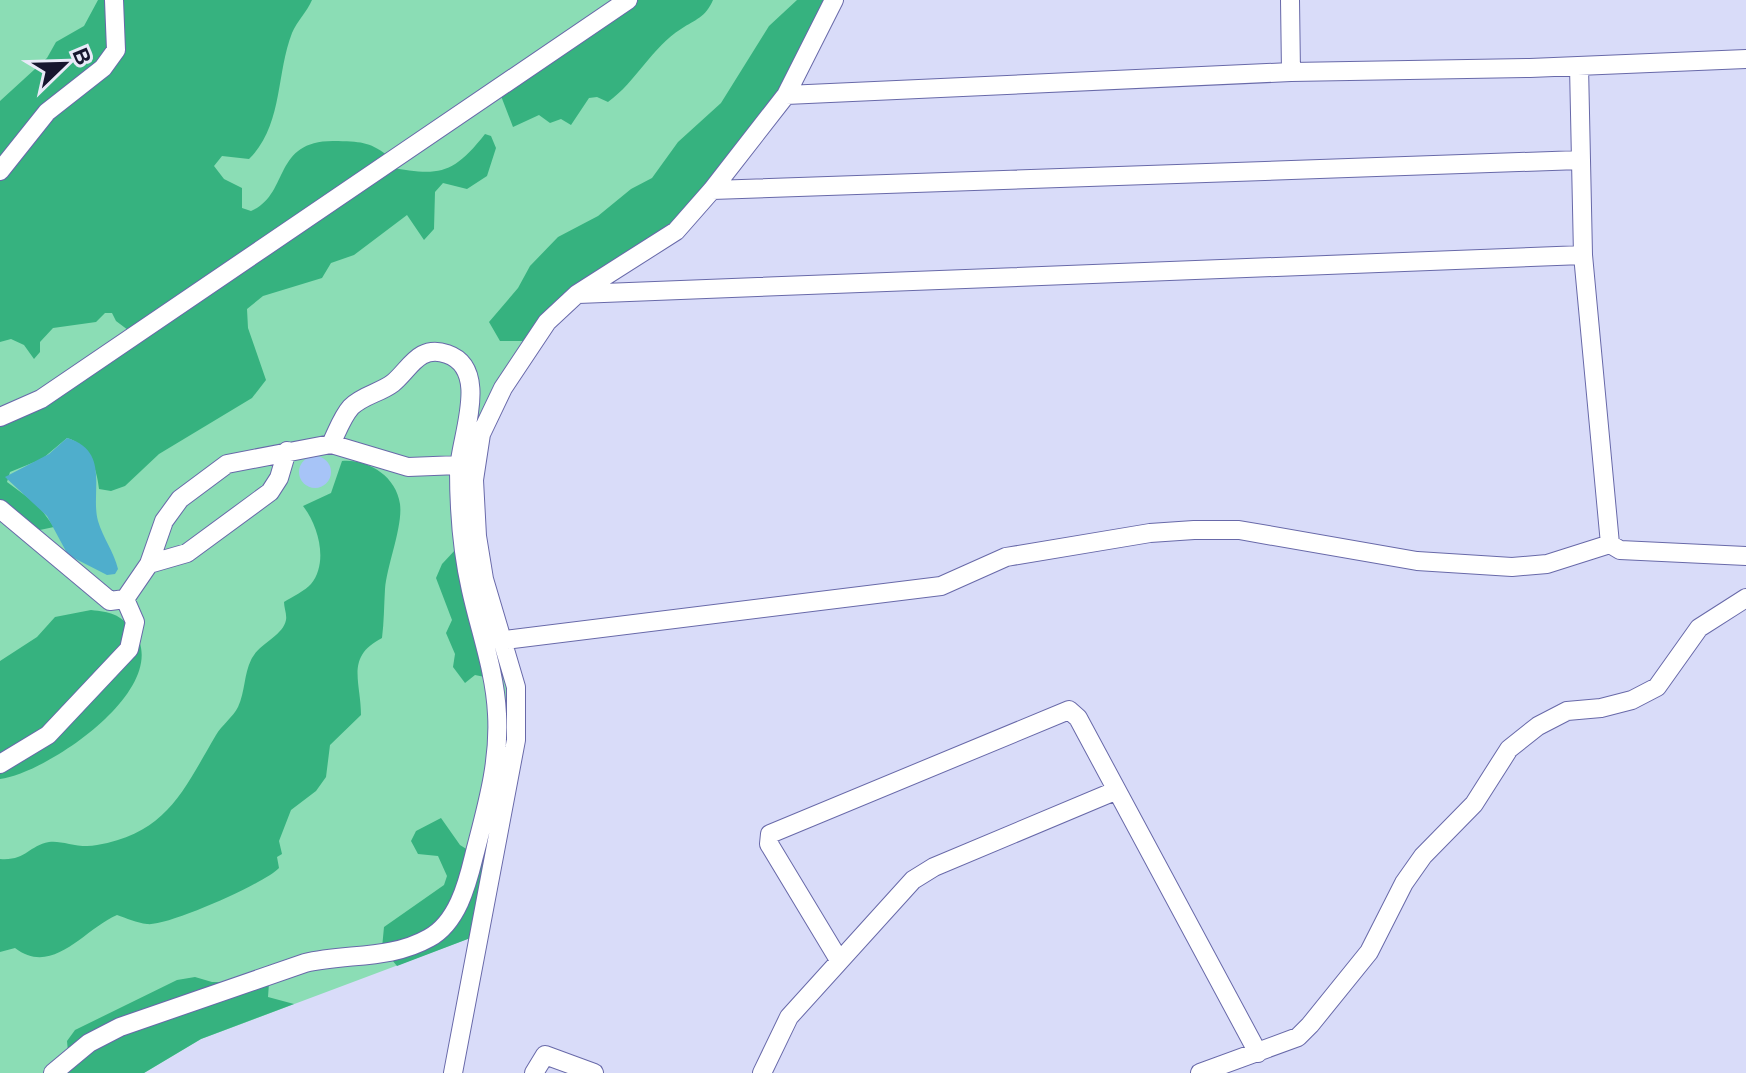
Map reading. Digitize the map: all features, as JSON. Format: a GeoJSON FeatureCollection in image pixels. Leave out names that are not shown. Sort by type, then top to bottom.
{"type":"FeatureCollection","features":[{"type":"Feature","properties":{"kind":"street"},"geometry":{"type":"LineString","coordinates":[[0,171],[47,112],[103,68],[116,50],[114,0]]}},
{"type":"Feature","properties":{"kind":"street"},"geometry":{"type":"LineString","coordinates":[[0,417],[41,399],[628,0]]}},
{"type":"Feature","properties":{"kind":"street"},"geometry":{"type":"LineString","coordinates":[[453,1073],[516,740],[516,687],[505,640],[484,579],[477,536],[474,480],[481,434],[503,388],[547,322],[577,294],[676,231],[712,190],[786,95],[834,0]]}},
{"type":"Feature","properties":{"kind":"street"},"geometry":{"type":"LineString","coordinates":[[1290,0],[1291,72]]}},
{"type":"Feature","properties":{"kind":"street"},"geometry":{"type":"LineString","coordinates":[[786,95],[1291,72],[1746,59]]}},
{"type":"Feature","properties":{"kind":"street"},"geometry":{"type":"LineString","coordinates":[[1579,66],[1583,255],[1610,544]]}},
{"type":"Feature","properties":{"kind":"street"},"geometry":{"type":"LineString","coordinates":[[712,190],[1580,160]]}},
{"type":"Feature","properties":{"kind":"street"},"geometry":{"type":"LineString","coordinates":[[577,294],[1583,255]]}},
{"type":"Feature","properties":{"kind":"street"},"geometry":{"type":"LineString","coordinates":[[53,1073],[89,1043],[120,1027],[305,963],[335,956],[385,954],[407,948],[432,937],[465,894],[493,778],[498,729],[494,682],[464,548],[459,465],[471,408],[470,380],[461,363],[448,354],[430,352],[412,360],[392,384],[352,407],[331,444]]}},
{"type":"Feature","properties":{"kind":"street"},"geometry":{"type":"LineString","coordinates":[[0,509],[110,601],[125,599],[149,564],[164,521],[180,499],[204,479],[241,459],[331,444],[408,467],[459,465]]}},
{"type":"Feature","properties":{"kind":"street"},"geometry":{"type":"LineString","coordinates":[[149,564],[187,553],[270,492],[279,478],[287,451]]}},
{"type":"Feature","properties":{"kind":"street"},"geometry":{"type":"LineString","coordinates":[[505,640],[941,586],[1006,557],[1150,533],[1239,530],[1417,561],[1512,567],[1547,564],[1610,544],[1620,550],[1746,556]]}},
{"type":"Feature","properties":{"kind":"street"},"geometry":{"type":"LineString","coordinates":[[1200,1073],[1298,1037],[1369,952],[1404,883],[1423,856],[1474,804],[1509,749],[1538,726],[1567,711],[1601,708],[1632,700],[1657,687],[1699,628],[1746,598]]}},
{"type":"Feature","properties":{"kind":"street"},"geometry":{"type":"LineString","coordinates":[[0,764],[48,735],[129,649],[135,622],[125,599]]}},
{"type":"Feature","properties":{"kind":"street"},"geometry":{"type":"LineString","coordinates":[[839,960],[769,844],[768,836],[1069,710],[1078,718],[1258,1053]]}},
{"type":"Feature","properties":{"kind":"street"},"geometry":{"type":"LineString","coordinates":[[762,1073],[789,1017],[913,880],[934,867],[1115,791]]}},
{"type":"Feature","properties":{"kind":"street"},"geometry":{"type":"LineString","coordinates":[[534,1073],[545,1055],[594,1073]]}},
{"type":"Feature","properties":{"kind":"green space"},"geometry":{"type":"Polygon","coordinates":[[[0,0],[828,0],[544,318],[469,480],[511,688],[511,739],[473,937],[201,1039],[144,1073],[0,1073],[0,0]]]}},
{"type":"Feature","properties":{"kind":"green space"},"geometry":{"type":"Polygon","coordinates":[[[98,0],[312,0],[292,33],[273,115],[260,146],[249,159],[222,156],[214,166],[224,179],[242,188],[242,208],[251,211],[263,203],[292,157],[302,148],[317,142],[361,143],[391,158],[132,333],[116,321],[112,313],[105,313],[96,322],[53,328],[40,342],[40,352],[34,359],[24,345],[11,339],[0,342],[0,101],[47,58],[56,42],[84,26],[98,0]]]}},
{"type":"Feature","properties":{"kind":"green space"},"geometry":{"type":"Polygon","coordinates":[[[633,0],[713,0],[703,14],[671,36],[608,102],[597,97],[589,98],[571,125],[561,119],[550,123],[539,115],[513,127],[501,96],[633,0]]]}},
{"type":"Feature","properties":{"kind":"green space"},"geometry":{"type":"Polygon","coordinates":[[[797,0],[828,0],[782,92],[690,209],[528,341],[500,341],[489,322],[518,288],[530,266],[558,237],[598,216],[631,189],[652,178],[678,142],[721,103],[769,26],[797,0]]]}},
{"type":"Feature","properties":{"kind":"green space"},"geometry":{"type":"Polygon","coordinates":[[[485,134],[491,136],[496,148],[487,176],[467,189],[443,183],[435,192],[434,229],[424,240],[407,215],[354,255],[331,263],[322,278],[263,296],[247,309],[248,328],[266,380],[252,398],[159,454],[125,486],[111,491],[99,489],[86,451],[67,438],[42,459],[10,472],[7,482],[38,505],[54,527],[35,531],[0,522],[0,420],[388,167],[420,172],[443,170],[463,158],[485,134]]]}},
{"type":"Feature","properties":{"kind":"green space"},"geometry":{"type":"Polygon","coordinates":[[[342,461],[361,463],[379,471],[393,485],[400,504],[385,589],[382,638],[370,645],[359,662],[361,715],[330,745],[326,777],[316,791],[291,810],[279,841],[282,854],[277,857],[279,868],[236,893],[174,919],[147,924],[117,915],[55,954],[42,957],[15,948],[0,952],[0,859],[16,858],[49,842],[90,846],[121,839],[157,820],[182,791],[216,735],[238,707],[254,654],[284,626],[284,602],[309,586],[316,575],[320,555],[317,533],[303,506],[331,493],[342,461]]]}},
{"type":"Feature","properties":{"kind":"green space"},"geometry":{"type":"Polygon","coordinates":[[[457,548],[507,670],[499,680],[475,675],[465,683],[453,667],[455,654],[446,633],[452,620],[436,578],[442,564],[457,548]]]}},
{"type":"Feature","properties":{"kind":"green space"},"geometry":{"type":"Polygon","coordinates":[[[91,610],[114,615],[133,630],[142,652],[137,676],[122,700],[101,723],[75,744],[47,761],[0,779],[0,661],[37,637],[55,617],[91,610]]]}},
{"type":"Feature","properties":{"kind":"green space"},"geometry":{"type":"Polygon","coordinates":[[[441,818],[460,845],[487,862],[473,937],[397,966],[382,948],[384,927],[444,885],[447,876],[438,856],[418,854],[411,841],[416,831],[441,818]]]}},
{"type":"Feature","properties":{"kind":"green space"},"geometry":{"type":"Polygon","coordinates":[[[195,977],[212,982],[269,983],[268,997],[294,1004],[201,1039],[144,1073],[58,1073],[68,1052],[67,1041],[75,1030],[177,980],[195,977]]]}},
{"type":"Feature","properties":{"kind":"water"},"geometry":{"type":"Polygon","coordinates":[[[67,438],[81,444],[94,462],[98,521],[118,569],[115,574],[107,575],[68,555],[47,516],[5,477],[49,454],[67,438]]]}},
{"type":"Feature","properties":{"kind":"building"},"geometry":{"type":"Polygon","coordinates":[[[315,456],[327,460],[331,472],[327,484],[315,488],[303,484],[299,472],[303,460],[315,456]]]}}]}
